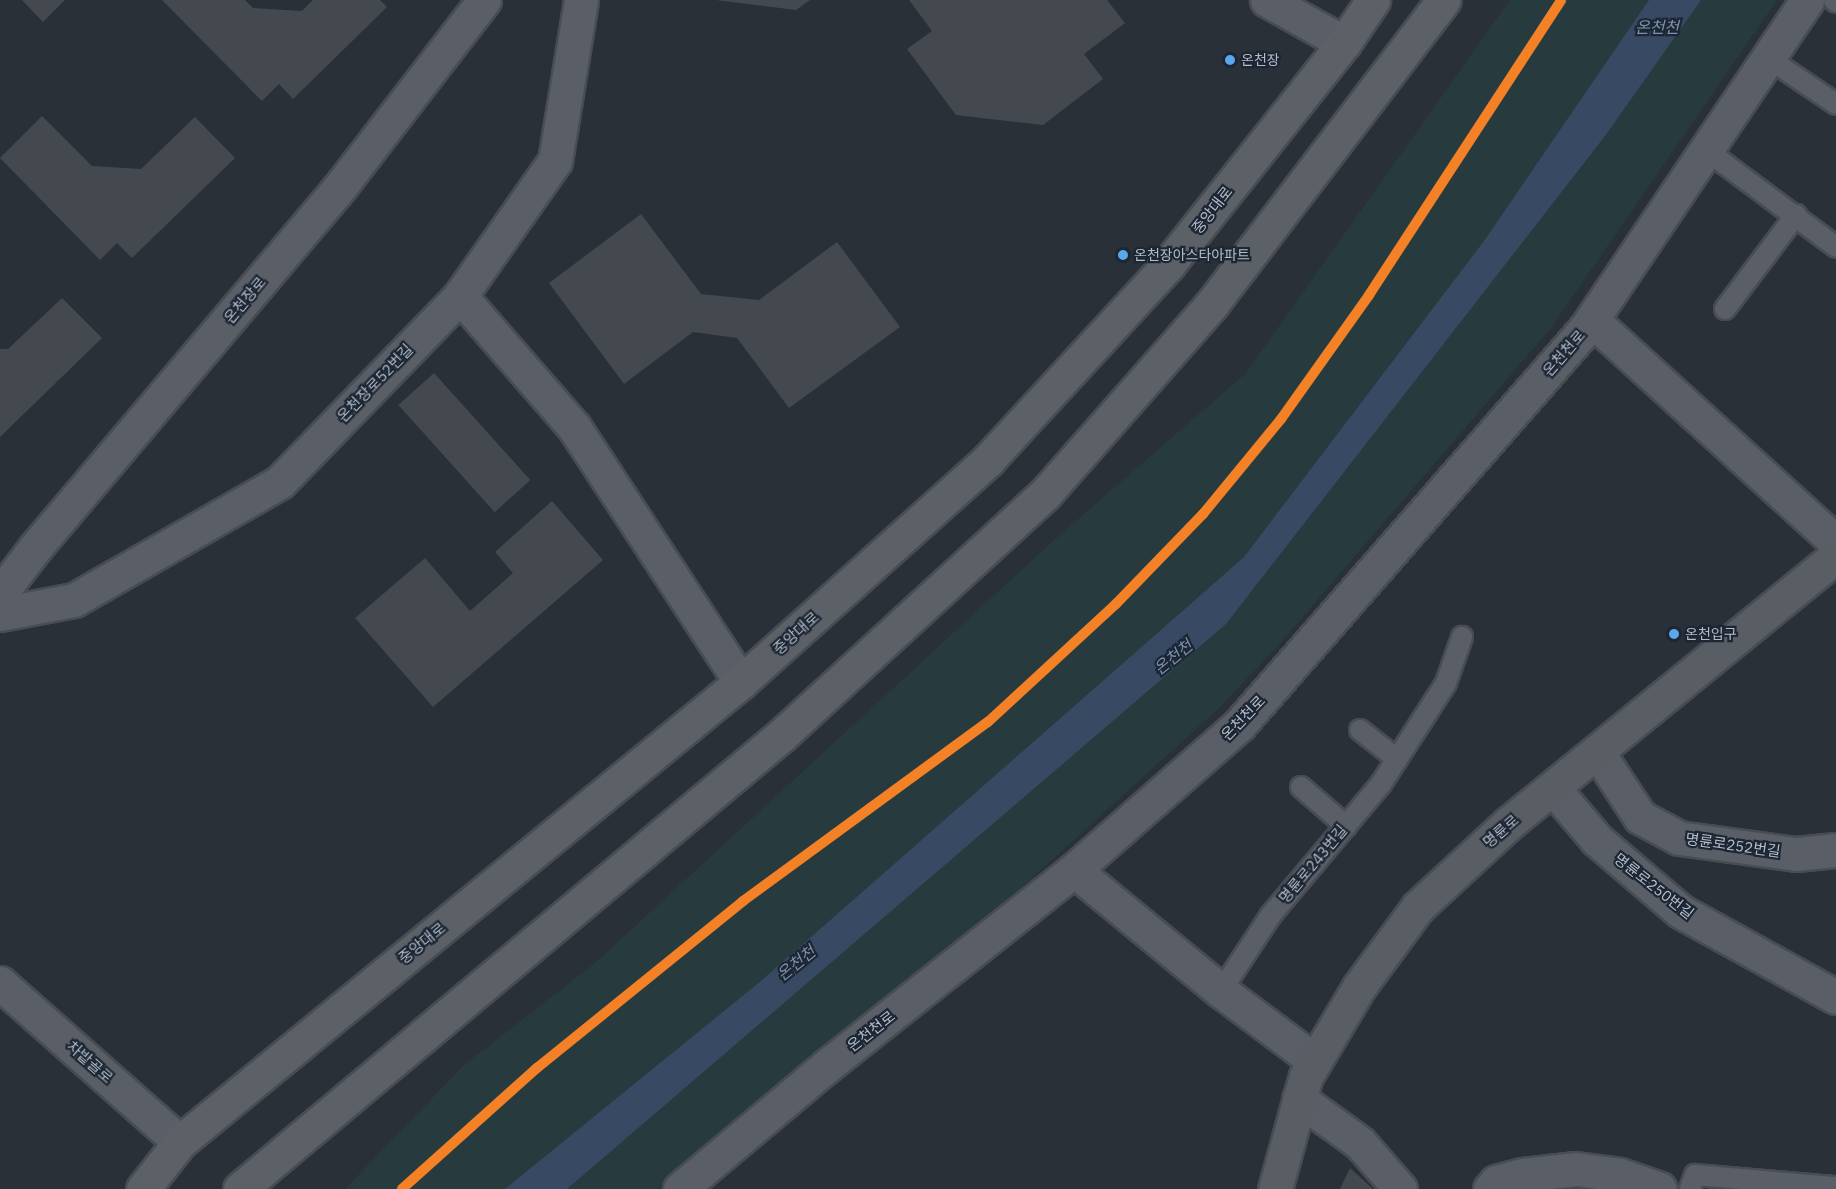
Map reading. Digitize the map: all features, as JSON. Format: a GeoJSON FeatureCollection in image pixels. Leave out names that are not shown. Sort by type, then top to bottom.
{"type":"FeatureCollection","features":[{"type":"Feature","properties":{"kind":"main road","name":"중앙대로"},"geometry":{"type":"LineString","coordinates":[[143,1189],[180,1142],[741,682],[988,460],[1167,266],[1344,43],[1373,0]]}},
{"type":"Feature","properties":{"kind":"main road"},"geometry":{"type":"LineString","coordinates":[[240,1189],[783,734],[1045,494],[1212,304],[1444,0]]}},
{"type":"Feature","properties":{"kind":"main road","name":"명륜로"},"geometry":{"type":"LineString","coordinates":[[1275,1189],[1299,1099],[1315,1060],[1359,987],[1418,907],[1509,823],[1598,753],[1836,556]]}},
{"type":"Feature","properties":{"kind":"street","name":"온천장로"},"geometry":{"type":"LineString","coordinates":[[0,594],[35,548],[340,187],[484,0]]}},
{"type":"Feature","properties":{"kind":"street","name":"온천장로52번길"},"geometry":{"type":"LineString","coordinates":[[0,614],[74,600],[280,482],[460,296],[555,161],[581,0]]}},
{"type":"Feature","properties":{"kind":"street"},"geometry":{"type":"LineString","coordinates":[[1267,0],[1344,43]]}},
{"type":"Feature","properties":{"kind":"street","name":"온천천로"},"geometry":{"type":"LineString","coordinates":[[680,1189],[828,1065],[1074,870],[1239,725],[1592,320],[1807,0]]}},
{"type":"Feature","properties":{"kind":"street"},"geometry":{"type":"LineString","coordinates":[[460,296],[574,427],[741,682]]}},
{"type":"Feature","properties":{"kind":"street"},"geometry":{"type":"LineString","coordinates":[[1592,320],[1836,542]]}},
{"type":"Feature","properties":{"kind":"street","name":"명륜로252번길"},"geometry":{"type":"LineString","coordinates":[[1598,753],[1640,817],[1679,838],[1796,854],[1836,850]]}},
{"type":"Feature","properties":{"kind":"street","name":"명륜로250번길"},"geometry":{"type":"LineString","coordinates":[[1553,788],[1597,840],[1680,911],[1836,997]]}},
{"type":"Feature","properties":{"kind":"street"},"geometry":{"type":"LineString","coordinates":[[1074,870],[1221,991],[1315,1060]]}},
{"type":"Feature","properties":{"kind":"street","name":"차밭골로"},"geometry":{"type":"LineString","coordinates":[[4,994],[180,1142]]}},
{"type":"Feature","properties":{"kind":"street"},"geometry":{"type":"LineString","coordinates":[[1299,1099],[1360,1143],[1400,1189]]}},
{"type":"Feature","properties":{"kind":"street"},"geometry":{"type":"LineString","coordinates":[[1490,1189],[1496,1182],[1523,1175],[1576,1169],[1676,1185]]}},
{"type":"Feature","properties":{"kind":"lane"},"geometry":{"type":"LineString","coordinates":[[1768,58],[1836,104]]}},
{"type":"Feature","properties":{"kind":"lane"},"geometry":{"type":"LineString","coordinates":[[1706,150],[1836,247]]}},
{"type":"Feature","properties":{"kind":"lane"},"geometry":{"type":"LineString","coordinates":[[1725,309],[1796,215]]}},
{"type":"Feature","properties":{"kind":"lane","name":"명륜로243번길"},"geometry":{"type":"LineString","coordinates":[[1221,991],[1271,915],[1346,826],[1397,759],[1446,683],[1462,637]]}},
{"type":"Feature","properties":{"kind":"lane"},"geometry":{"type":"LineString","coordinates":[[1360,730],[1397,759]]}},
{"type":"Feature","properties":{"kind":"lane"},"geometry":{"type":"LineString","coordinates":[[1301,787],[1346,826]]}},
{"type":"Feature","properties":{"kind":"lane"},"geometry":{"type":"LineString","coordinates":[[1676,1185],[1836,1187]]}},
{"type":"Feature","properties":{"kind":"green space"},"geometry":{"type":"Polygon","coordinates":[[[1510,0],[1777,0],[1551,328],[1276,648],[1218,709],[1001,906],[658,1189],[345,1189],[464,1065],[595,963],[1054,540],[1246,373],[1510,0]]]}},
{"type":"Feature","properties":{"kind":"water","name":"온천천"},"geometry":{"type":"Polygon","coordinates":[[[1649,0],[1701,0],[1605,136],[1226,624],[567,1189],[505,1189],[761,981],[1244,557],[1484,241],[1649,0]]]}},
{"type":"Feature","properties":{"kind":"building"},"geometry":{"type":"Polygon","coordinates":[[[22,0],[65,0],[43,22],[22,0]]]}},
{"type":"Feature","properties":{"kind":"building"},"geometry":{"type":"Polygon","coordinates":[[[162,0],[245,0],[253,8],[302,11],[313,0],[380,0],[387,7],[293,99],[279,84],[262,101],[162,0]]]}},
{"type":"Feature","properties":{"kind":"building"},"geometry":{"type":"Polygon","coordinates":[[[716,0],[810,0],[796,10],[716,0]]]}},
{"type":"Feature","properties":{"kind":"building"},"geometry":{"type":"Polygon","coordinates":[[[909,0],[1107,0],[1125,23],[1084,54],[1103,79],[1043,125],[956,115],[907,49],[932,31],[909,0]]]}},
{"type":"Feature","properties":{"kind":"building"},"geometry":{"type":"Polygon","coordinates":[[[42,116],[92,166],[141,169],[195,117],[235,158],[132,258],[117,243],[100,260],[0,158],[42,116]]]}},
{"type":"Feature","properties":{"kind":"building"},"geometry":{"type":"Polygon","coordinates":[[[641,214],[701,294],[759,300],[837,242],[900,327],[789,408],[737,338],[693,332],[624,384],[549,283],[641,214]]]}},
{"type":"Feature","properties":{"kind":"building"},"geometry":{"type":"Polygon","coordinates":[[[62,298],[102,338],[0,437],[0,349],[8,349],[62,298]]]}},
{"type":"Feature","properties":{"kind":"building"},"geometry":{"type":"Polygon","coordinates":[[[434,373],[530,480],[495,512],[398,405],[434,373]]]}},
{"type":"Feature","properties":{"kind":"building"},"geometry":{"type":"Polygon","coordinates":[[[552,501],[603,560],[433,707],[355,618],[425,558],[470,611],[513,573],[495,552],[552,501]]]}},
{"type":"Feature","properties":{"kind":"building"},"geometry":{"type":"Polygon","coordinates":[[[1350,1168],[1373,1189],[1340,1189],[1350,1168]]]}},
{"type":"Feature","properties":{"kind":"transit line"},"geometry":{"type":"LineString","coordinates":[[402,1189],[537,1068],[743,901],[988,722],[1116,604],[1203,514],[1281,419],[1369,295],[1561,0]]}},
{"type":"Feature","properties":{"kind":"place","name":"온천장"},"geometry":{"type":"Point","coordinates":[1230,60]}},
{"type":"Feature","properties":{"kind":"place","name":"온천장아스타아파트"},"geometry":{"type":"Point","coordinates":[1123,255]}},
{"type":"Feature","properties":{"kind":"place","name":"온천입구"},"geometry":{"type":"Point","coordinates":[1674,634]}}]}
